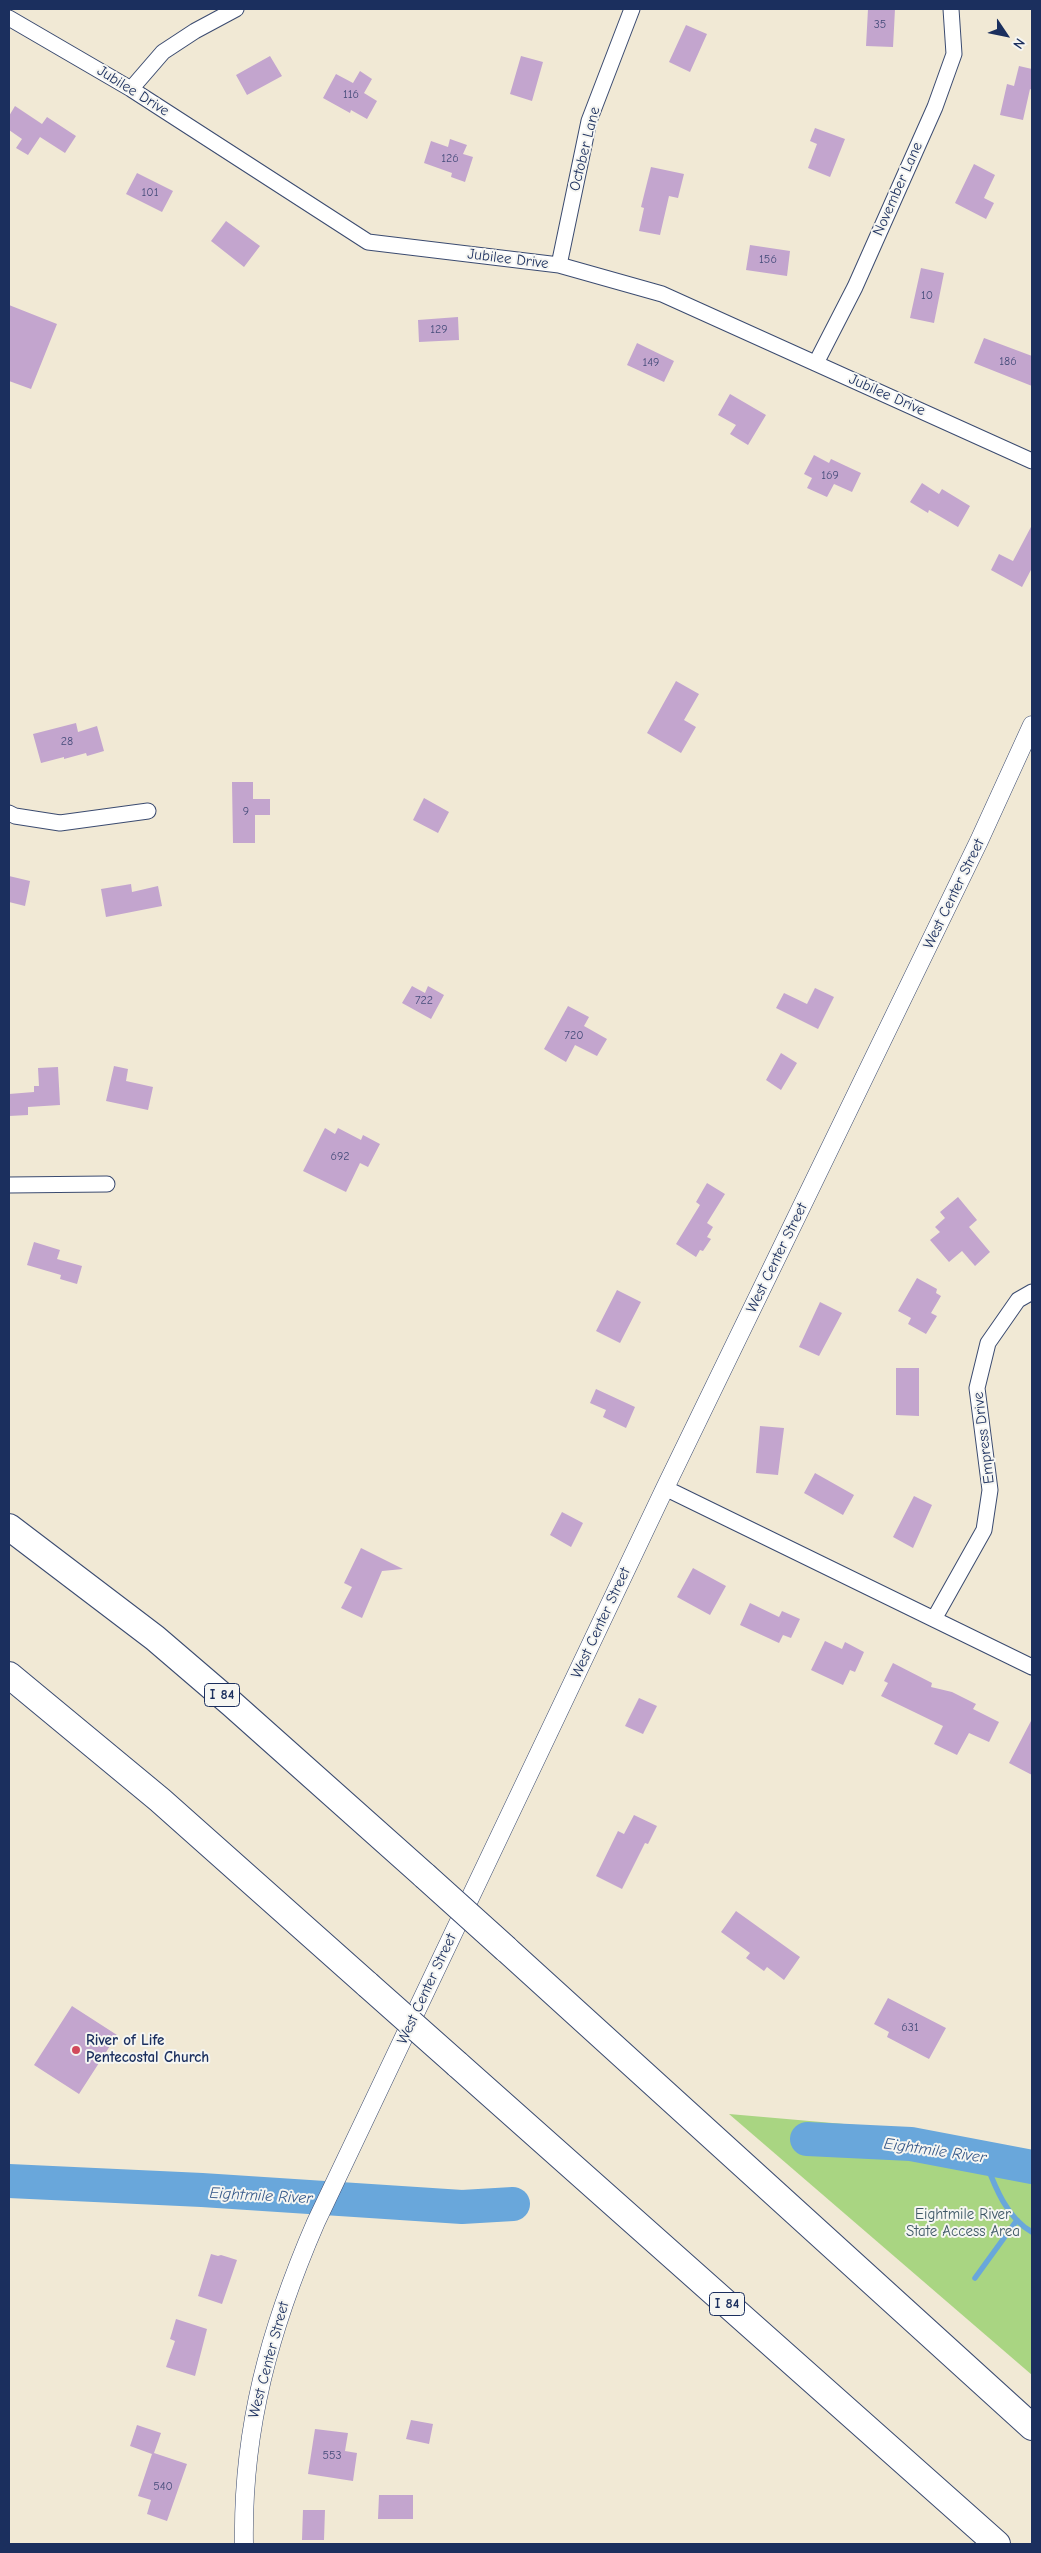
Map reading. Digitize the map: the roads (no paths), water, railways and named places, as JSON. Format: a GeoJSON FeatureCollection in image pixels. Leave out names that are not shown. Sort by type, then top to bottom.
{"type":"FeatureCollection","features":[{"type":"Feature","properties":{"kind":"highway","name":"I 84"},"geometry":{"type":"LineString","coordinates":[[9,1527],[155,1638],[246,1716],[506,1949],[1032,2427]]}},
{"type":"Feature","properties":{"kind":"highway","name":"I 84"},"geometry":{"type":"LineString","coordinates":[[9,1675],[160,1800],[997,2544]]}},
{"type":"Feature","properties":{"kind":"street"},"geometry":{"type":"LineString","coordinates":[[131,89],[164,52],[195,31],[236,9]]}},
{"type":"Feature","properties":{"kind":"street","name":"October Lane"},"geometry":{"type":"LineString","coordinates":[[559,265],[589,121],[632,9]]}},
{"type":"Feature","properties":{"kind":"street","name":"November Lane"},"geometry":{"type":"LineString","coordinates":[[816,363],[855,287],[935,107],[954,54],[951,9]]}},
{"type":"Feature","properties":{"kind":"street","name":"Jubilee Drive"},"geometry":{"type":"LineString","coordinates":[[9,18],[131,89],[368,242],[559,265],[662,294],[1032,461]]}},
{"type":"Feature","properties":{"kind":"street","name":"West Center Street"},"geometry":{"type":"LineString","coordinates":[[244,2544],[244,2507],[248,2448],[259,2387],[274,2328],[316,2222],[665,1488],[975,850],[1032,725]]}},
{"type":"Feature","properties":{"kind":"street"},"geometry":{"type":"LineString","coordinates":[[9,813],[15,816],[60,823],[148,811]]}},
{"type":"Feature","properties":{"kind":"street"},"geometry":{"type":"LineString","coordinates":[[9,1185],[107,1184]]}},
{"type":"Feature","properties":{"kind":"street","name":"Empress Drive"},"geometry":{"type":"LineString","coordinates":[[934,1619],[984,1530],[990,1490],[977,1388],[988,1343],[1018,1300],[1032,1292]]}},
{"type":"Feature","properties":{"kind":"street"},"geometry":{"type":"LineString","coordinates":[[665,1488],[1032,1667]]}},
{"type":"Feature","properties":{"kind":"waterway","name":"Eightmile River"},"geometry":{"type":"LineString","coordinates":[[807,2139],[911,2144],[1032,2167]]}},
{"type":"Feature","properties":{"kind":"waterway"},"geometry":{"type":"LineString","coordinates":[[984,2158],[1002,2200],[1015,2218],[1032,2232]]}},
{"type":"Feature","properties":{"kind":"waterway","name":"Eightmile River"},"geometry":{"type":"LineString","coordinates":[[9,2181],[202,2190],[462,2207],[513,2204]]}},
{"type":"Feature","properties":{"kind":"waterway"},"geometry":{"type":"LineString","coordinates":[[975,2278],[1017,2220]]}},
{"type":"Feature","properties":{"kind":"place","name":"River of Life Pentecostal Church"},"geometry":{"type":"Point","coordinates":[76,2050]}},
{"type":"Feature","properties":{"kind":"park label","name":"Eightmile River State Access Area"},"geometry":{"type":"Point","coordinates":[963,2224]}}]}
